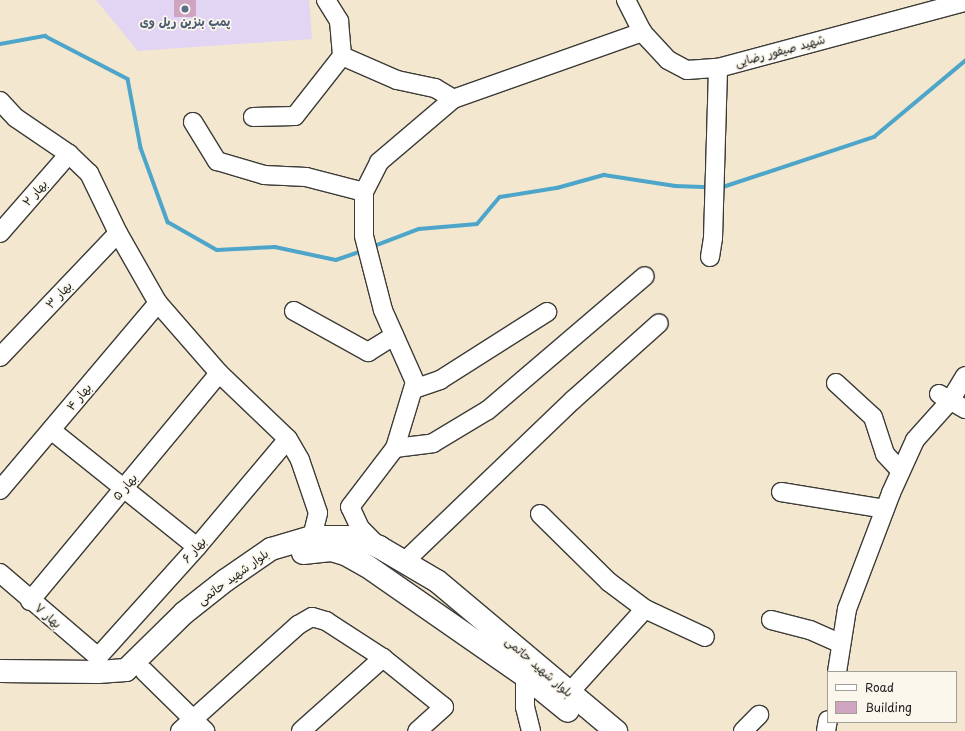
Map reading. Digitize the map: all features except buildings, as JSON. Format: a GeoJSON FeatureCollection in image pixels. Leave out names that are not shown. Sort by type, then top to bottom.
{"type":"FeatureCollection","features":[{"type":"Feature","properties":{"kind":"main road","name":"بلوار شهید حاتمی"},"geometry":{"type":"LineString","coordinates":[[0,671],[98,664],[126,670],[184,613],[226,580],[271,549],[312,538],[352,537],[379,547],[437,581],[531,670],[592,731]]}},
{"type":"Feature","properties":{"kind":"main road","name":"بلوار شهید حاتمی"},"geometry":{"type":"LineString","coordinates":[[0,684],[98,685],[131,682],[193,623],[233,590],[276,561],[314,550],[331,550],[345,554],[392,581],[569,693],[616,731]]}},
{"type":"Feature","properties":{"kind":"street"},"geometry":{"type":"LineString","coordinates":[[253,117],[295,116],[342,56],[339,21],[326,0]]}},
{"type":"Feature","properties":{"kind":"street","name":"شهید صیفور رضایی"},"geometry":{"type":"LineString","coordinates":[[630,1],[642,32],[668,60],[687,70],[718,68],[965,2]]}},
{"type":"Feature","properties":{"kind":"street"},"geometry":{"type":"LineString","coordinates":[[379,547],[360,528],[350,507],[395,448],[415,382],[383,310],[364,236],[364,192],[379,162],[453,99],[642,32]]}},
{"type":"Feature","properties":{"kind":"street"},"geometry":{"type":"LineString","coordinates":[[342,56],[397,80],[436,88],[453,99]]}},
{"type":"Feature","properties":{"kind":"street"},"geometry":{"type":"LineString","coordinates":[[710,257],[716,174],[718,68]]}},
{"type":"Feature","properties":{"kind":"street"},"geometry":{"type":"LineString","coordinates":[[0,101],[16,118],[69,154],[89,173],[118,233],[158,303],[219,373],[288,439],[300,460],[318,513],[312,538]]}},
{"type":"Feature","properties":{"kind":"street"},"geometry":{"type":"LineString","coordinates":[[193,122],[217,161],[264,175],[306,177],[364,192]]}},
{"type":"Feature","properties":{"kind":"street","name":"بهار ۲"},"geometry":{"type":"LineString","coordinates":[[0,232],[69,154]]}},
{"type":"Feature","properties":{"kind":"street","name":"بهار ۳"},"geometry":{"type":"LineString","coordinates":[[0,357],[118,233]]}},
{"type":"Feature","properties":{"kind":"street"},"geometry":{"type":"LineString","coordinates":[[395,448],[433,443],[488,410],[645,276]]}},
{"type":"Feature","properties":{"kind":"street","name":"بهار ۴"},"geometry":{"type":"LineString","coordinates":[[0,490],[158,303]]}},
{"type":"Feature","properties":{"kind":"street"},"geometry":{"type":"LineString","coordinates":[[294,310],[368,352],[394,336]]}},
{"type":"Feature","properties":{"kind":"street"},"geometry":{"type":"LineString","coordinates":[[414,389],[440,380],[547,312]]}},
{"type":"Feature","properties":{"kind":"street"},"geometry":{"type":"LineString","coordinates":[[405,561],[573,400],[659,323]]}},
{"type":"Feature","properties":{"kind":"street","name":"بهار ۵"},"geometry":{"type":"LineString","coordinates":[[30,601],[219,373]]}},
{"type":"Feature","properties":{"kind":"street"},"geometry":{"type":"LineString","coordinates":[[837,671],[847,609],[885,508],[901,471],[915,440],[951,401],[965,376]]}},
{"type":"Feature","properties":{"kind":"street"},"geometry":{"type":"LineString","coordinates":[[836,382],[873,417],[885,454],[901,471]]}},
{"type":"Feature","properties":{"kind":"street"},"geometry":{"type":"LineString","coordinates":[[51,430],[197,547]]}},
{"type":"Feature","properties":{"kind":"street","name":"بهار ۶"},"geometry":{"type":"LineString","coordinates":[[98,664],[288,439]]}},
{"type":"Feature","properties":{"kind":"street"},"geometry":{"type":"LineString","coordinates":[[781,492],[885,508]]}},
{"type":"Feature","properties":{"kind":"street"},"geometry":{"type":"LineString","coordinates":[[540,514],[609,582],[645,609],[705,637]]}},
{"type":"Feature","properties":{"kind":"street","name":"بهار ۷"},"geometry":{"type":"LineString","coordinates":[[0,573],[98,664]]}},
{"type":"Feature","properties":{"kind":"street"},"geometry":{"type":"LineString","coordinates":[[569,693],[645,609]]}},
{"type":"Feature","properties":{"kind":"street"},"geometry":{"type":"LineString","coordinates":[[180,731],[199,725],[298,625],[312,618],[326,621],[383,658],[444,707],[417,731]]}},
{"type":"Feature","properties":{"kind":"street"},"geometry":{"type":"LineString","coordinates":[[770,620],[810,630],[842,644]]}},
{"type":"Feature","properties":{"kind":"street"},"geometry":{"type":"LineString","coordinates":[[301,731],[383,658]]}},
{"type":"Feature","properties":{"kind":"street"},"geometry":{"type":"LineString","coordinates":[[531,670],[526,707],[531,731]]}},
{"type":"Feature","properties":{"kind":"street"},"geometry":{"type":"LineString","coordinates":[[144,671],[199,725]]}},
{"type":"Feature","properties":{"kind":"street"},"geometry":{"type":"LineString","coordinates":[[742,731],[759,715]]}},
{"type":"Feature","properties":{"kind":"shaded area"},"geometry":{"type":"Polygon","coordinates":[[[96,0],[309,0],[312,39],[138,51],[96,0]]]}},
{"type":"Feature","properties":{"kind":"waterway"},"geometry":{"type":"LineString","coordinates":[[0,44],[45,36],[128,79],[141,148],[168,222],[217,250],[275,247],[336,260],[362,251]]}},
{"type":"Feature","properties":{"kind":"waterway"},"geometry":{"type":"LineString","coordinates":[[720,188],[874,137],[965,61]]}},
{"type":"Feature","properties":{"kind":"waterway"},"geometry":{"type":"LineString","coordinates":[[372,247],[419,229],[477,224],[500,197],[557,188],[604,175],[675,186],[710,187]]}},
{"type":"Feature","properties":{"kind":"place","name":"پمپ بنزین ریل وی"},"geometry":{"type":"Point","coordinates":[185,9]}}]}
